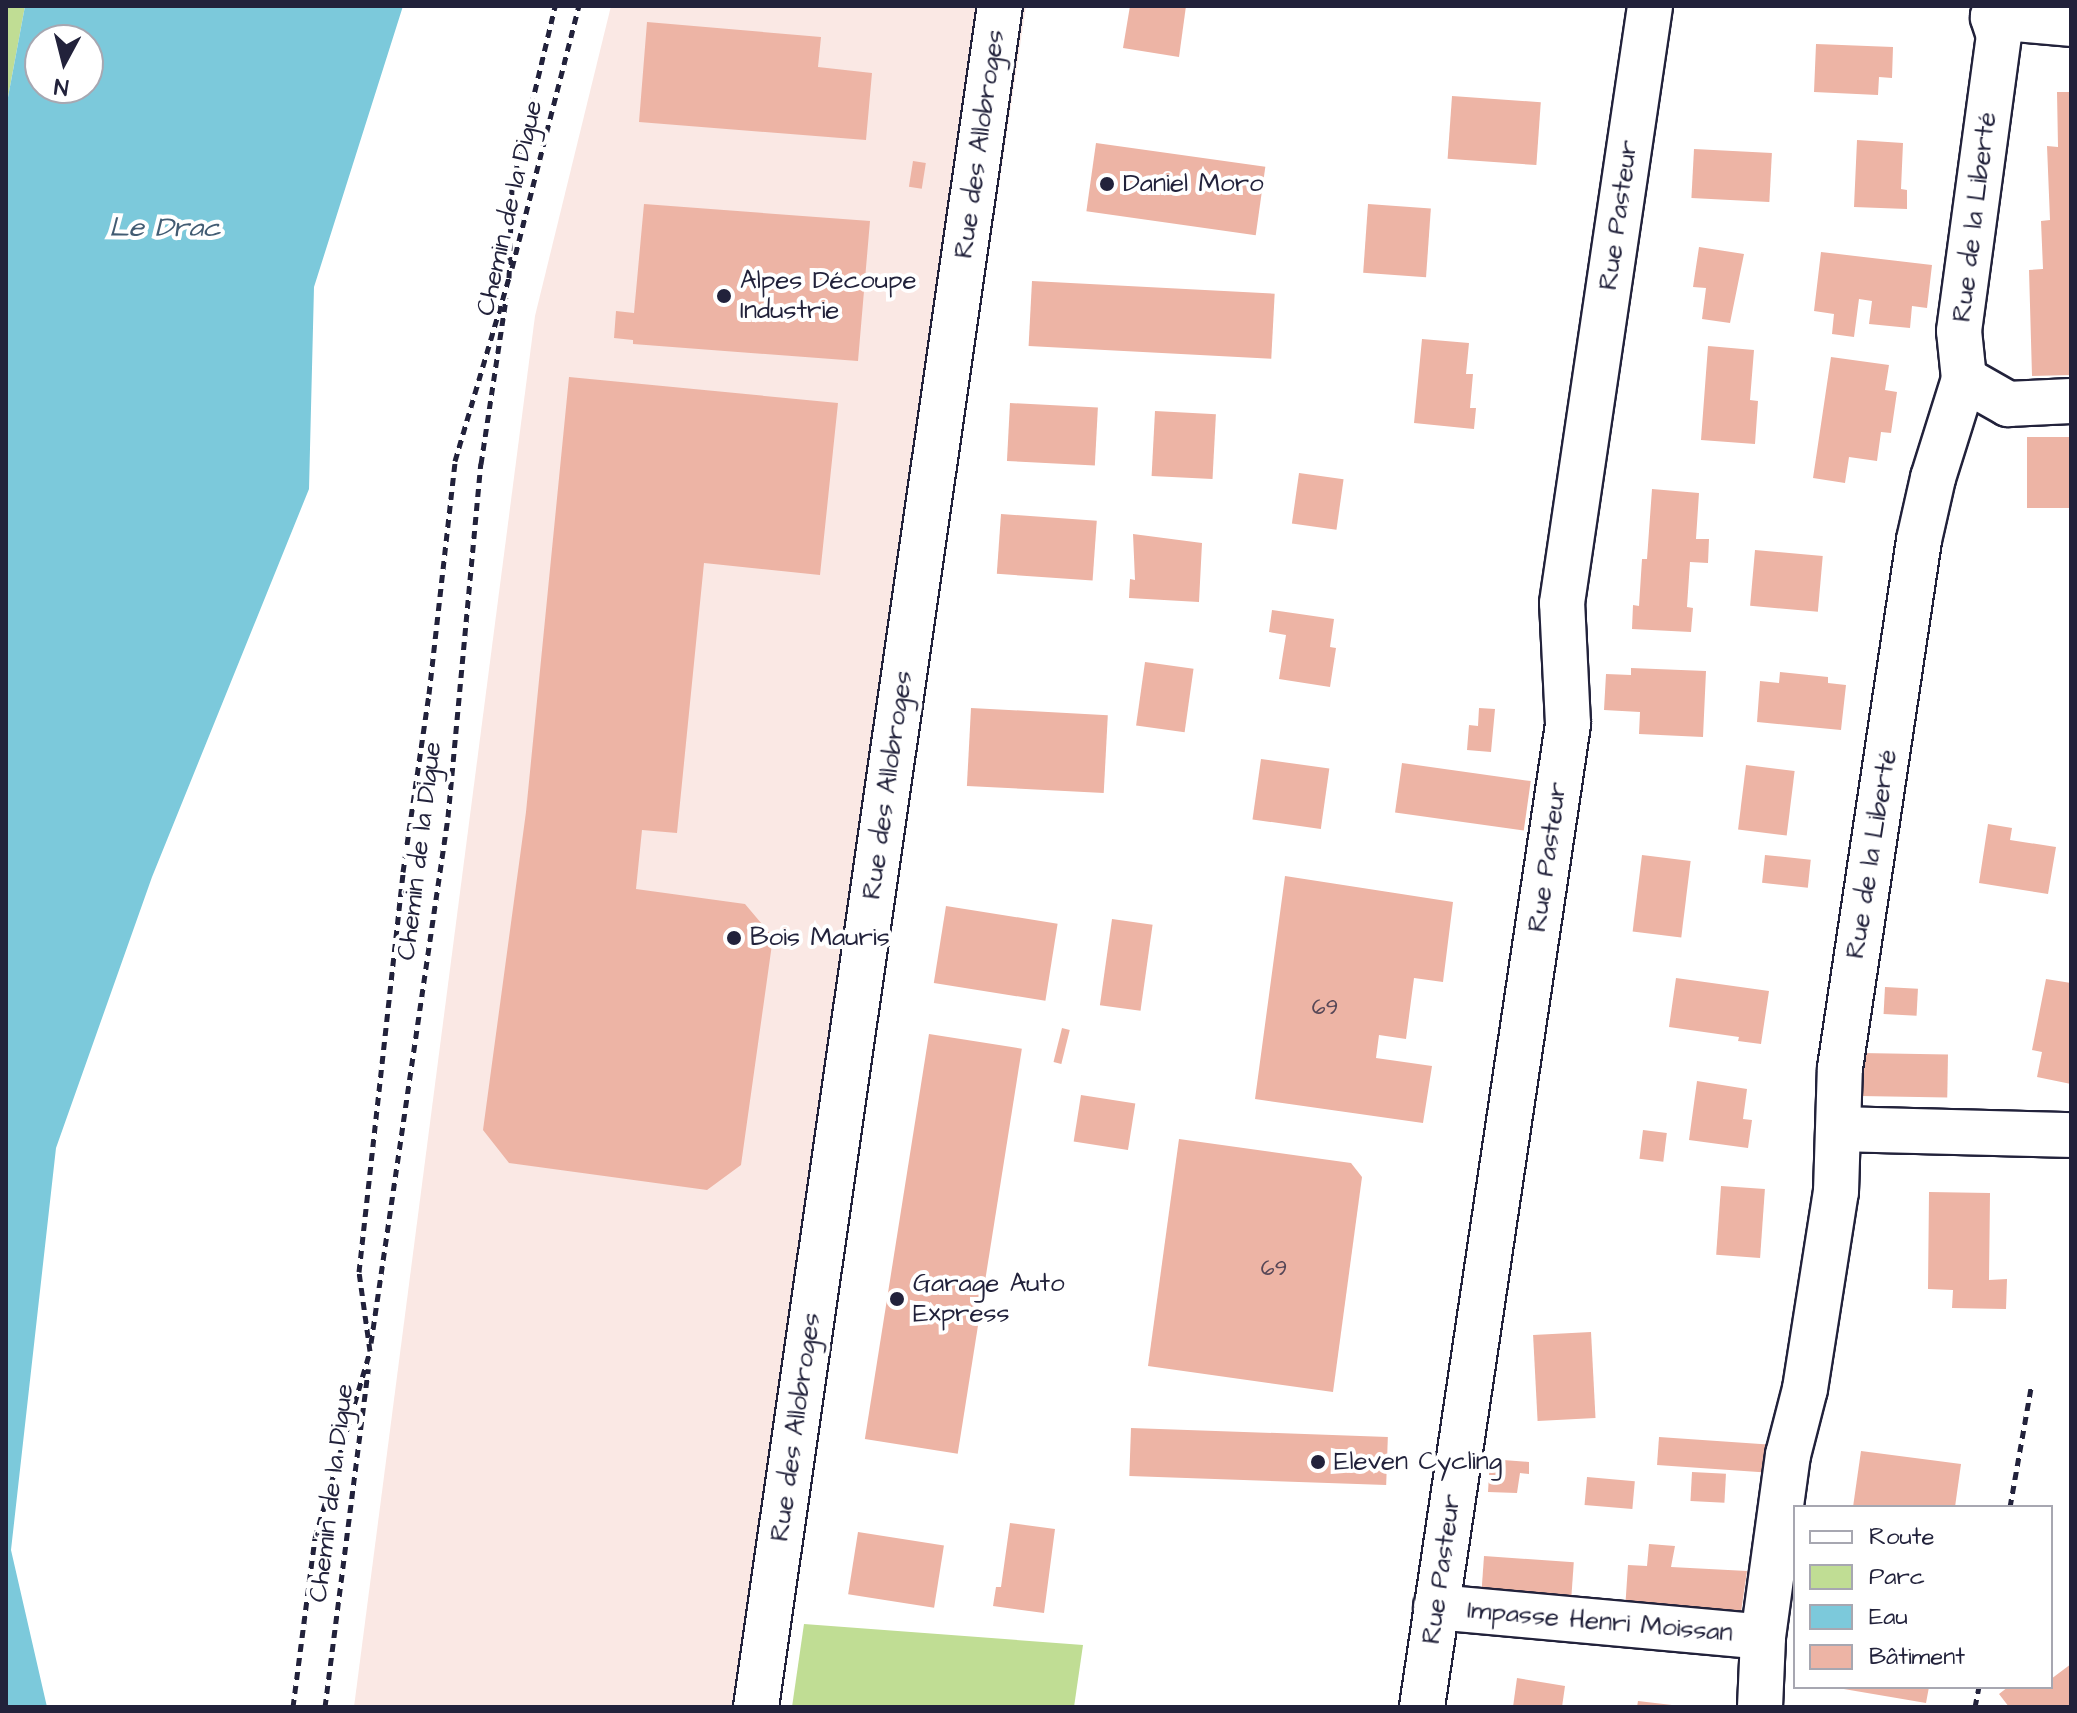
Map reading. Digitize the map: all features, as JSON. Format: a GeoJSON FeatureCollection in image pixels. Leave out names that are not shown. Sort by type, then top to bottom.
{"type":"FeatureCollection","features":[{"type":"Feature","properties":{"kind":"street","name":"Rue des Allobroges"},"geometry":{"type":"LineString","coordinates":[[756,1707],[1000,6]]}},
{"type":"Feature","properties":{"kind":"street","name":"Rue Pasteur"},"geometry":{"type":"LineString","coordinates":[[1422,1707],[1568,724],[1562,603],[1650,6]]}},
{"type":"Feature","properties":{"kind":"street"},"geometry":{"type":"LineString","coordinates":[[1994,11],[2071,24]]}},
{"type":"Feature","properties":{"kind":"street","name":"Rue de la Liberté"},"geometry":{"type":"LineString","coordinates":[[1760,1707],[1763,1637],[1788,1455],[1805,1389],[1836,1192],[1840,1068],[1919,540],[1933,478],[1964,379],[1959,331],[1999,36],[1994,11]]}},
{"type":"Feature","properties":{"kind":"street"},"geometry":{"type":"LineString","coordinates":[[1964,379],[2008,404],[2071,401]]}},
{"type":"Feature","properties":{"kind":"street"},"geometry":{"type":"LineString","coordinates":[[1840,1129],[2071,1135]]}},
{"type":"Feature","properties":{"kind":"street","name":"Impasse Henri Moissan"},"geometry":{"type":"LineString","coordinates":[[1436,1607],[1763,1637]]}},
{"type":"Feature","properties":{"kind":"path"},"geometry":{"type":"LineString","coordinates":[[293,1707],[315,1538],[370,1351],[359,1272],[403,872],[429,694],[455,461],[509,278],[512,187],[555,6]]}},
{"type":"Feature","properties":{"kind":"path","name":"Chemin de la Digue"},"geometry":{"type":"LineString","coordinates":[[325,1707],[370,1351],[448,817],[481,464],[509,278],[579,6]]}},
{"type":"Feature","properties":{"kind":"path"},"geometry":{"type":"LineString","coordinates":[[2010,1505],[2031,1388]]}},
{"type":"Feature","properties":{"kind":"shaded area"},"geometry":{"type":"Polygon","coordinates":[[[611,6],[1026,6],[770,1707],[354,1707],[535,316],[611,6]]]}},
{"type":"Feature","properties":{"kind":"green space"},"geometry":{"type":"Polygon","coordinates":[[[6,6],[25,6],[6,108],[6,6]]]}},
{"type":"Feature","properties":{"kind":"green space"},"geometry":{"type":"Polygon","coordinates":[[[804,1624],[1083,1645],[1074,1707],[792,1707],[804,1624]]]}},
{"type":"Feature","properties":{"kind":"water","name":"Le Drac"},"geometry":{"type":"Polygon","coordinates":[[[25,6],[403,6],[314,287],[309,489],[152,877],[56,1148],[11,1550],[47,1707],[6,1707],[6,108],[25,6]]]}},
{"type":"Feature","properties":{"kind":"building"},"geometry":{"type":"Polygon","coordinates":[[[1130,6],[1186,6],[1179,57],[1123,48],[1130,6]]]}},
{"type":"Feature","properties":{"kind":"building"},"geometry":{"type":"Polygon","coordinates":[[[647,22],[821,37],[818,67],[872,73],[866,140],[639,122],[647,22]]]}},
{"type":"Feature","properties":{"kind":"building"},"geometry":{"type":"Polygon","coordinates":[[[1816,44],[1893,47],[1892,78],[1879,77],[1878,95],[1814,92],[1816,44]]]}},
{"type":"Feature","properties":{"kind":"building"},"geometry":{"type":"Polygon","coordinates":[[[2057,92],[2071,92],[2071,375],[2032,376],[2029,270],[2043,269],[2041,221],[2050,220],[2047,146],[2058,147],[2057,92]]]}},
{"type":"Feature","properties":{"kind":"building"},"geometry":{"type":"Polygon","coordinates":[[[1452,96],[1541,102],[1536,165],[1448,159],[1452,96]]]}},
{"type":"Feature","properties":{"kind":"building"},"geometry":{"type":"Polygon","coordinates":[[[1857,140],[1903,143],[1901,189],[1907,190],[1907,209],[1854,207],[1857,140]]]}},
{"type":"Feature","properties":{"kind":"building"},"geometry":{"type":"Polygon","coordinates":[[[1096,143],[1265,167],[1256,235],[1086,211],[1096,143]]]}},
{"type":"Feature","properties":{"kind":"building"},"geometry":{"type":"Polygon","coordinates":[[[1694,149],[1772,153],[1769,202],[1691,198],[1694,149]]]}},
{"type":"Feature","properties":{"kind":"building"},"geometry":{"type":"Polygon","coordinates":[[[913,161],[926,163],[922,189],[909,187],[913,161]]]}},
{"type":"Feature","properties":{"kind":"building"},"geometry":{"type":"Polygon","coordinates":[[[644,204],[870,221],[858,361],[633,344],[633,340],[614,338],[616,311],[634,313],[644,204]]]}},
{"type":"Feature","properties":{"kind":"building"},"geometry":{"type":"Polygon","coordinates":[[[1368,204],[1431,208],[1426,277],[1363,273],[1368,204]]]}},
{"type":"Feature","properties":{"kind":"building"},"geometry":{"type":"Polygon","coordinates":[[[1699,247],[1744,254],[1730,323],[1702,319],[1706,288],[1693,287],[1699,247]]]}},
{"type":"Feature","properties":{"kind":"building"},"geometry":{"type":"Polygon","coordinates":[[[1821,252],[1932,265],[1927,308],[1912,306],[1910,328],[1869,324],[1872,301],[1859,299],[1854,337],[1832,334],[1834,314],[1814,311],[1821,252]]]}},
{"type":"Feature","properties":{"kind":"building"},"geometry":{"type":"Polygon","coordinates":[[[1032,281],[1275,294],[1271,359],[1029,346],[1032,281]]]}},
{"type":"Feature","properties":{"kind":"building"},"geometry":{"type":"Polygon","coordinates":[[[1422,339],[1469,343],[1466,374],[1473,374],[1470,408],[1476,408],[1474,429],[1414,423],[1422,339]]]}},
{"type":"Feature","properties":{"kind":"building"},"geometry":{"type":"Polygon","coordinates":[[[1708,346],[1754,350],[1750,400],[1758,401],[1755,444],[1701,440],[1708,346]]]}},
{"type":"Feature","properties":{"kind":"building"},"geometry":{"type":"Polygon","coordinates":[[[1831,357],[1889,365],[1885,390],[1897,392],[1891,433],[1881,432],[1877,461],[1849,457],[1845,483],[1813,478],[1831,357]]]}},
{"type":"Feature","properties":{"kind":"building"},"geometry":{"type":"Polygon","coordinates":[[[569,377],[838,403],[820,575],[704,563],[677,833],[642,830],[636,889],[745,904],[773,937],[741,1165],[707,1190],[509,1163],[483,1130],[526,812],[569,377]]]}},
{"type":"Feature","properties":{"kind":"building"},"geometry":{"type":"Polygon","coordinates":[[[1010,403],[1098,408],[1095,466],[1007,461],[1010,403]]]}},
{"type":"Feature","properties":{"kind":"building"},"geometry":{"type":"Polygon","coordinates":[[[1155,411],[1216,414],[1213,479],[1152,476],[1155,411]]]}},
{"type":"Feature","properties":{"kind":"building"},"geometry":{"type":"Polygon","coordinates":[[[2027,437],[2071,437],[2071,508],[2027,508],[2027,437]]]}},
{"type":"Feature","properties":{"kind":"building"},"geometry":{"type":"Polygon","coordinates":[[[1299,473],[1344,479],[1336,530],[1292,524],[1299,473]]]}},
{"type":"Feature","properties":{"kind":"building"},"geometry":{"type":"Polygon","coordinates":[[[1652,489],[1699,493],[1696,539],[1709,539],[1708,563],[1690,562],[1687,607],[1693,608],[1691,632],[1632,629],[1633,605],[1639,606],[1642,559],[1647,559],[1652,489]]]}},
{"type":"Feature","properties":{"kind":"building"},"geometry":{"type":"Polygon","coordinates":[[[1001,514],[1097,521],[1093,581],[997,574],[1001,514]]]}},
{"type":"Feature","properties":{"kind":"building"},"geometry":{"type":"Polygon","coordinates":[[[1133,534],[1202,543],[1199,602],[1129,598],[1130,579],[1135,580],[1133,534]]]}},
{"type":"Feature","properties":{"kind":"building"},"geometry":{"type":"Polygon","coordinates":[[[1755,550],[1823,556],[1818,612],[1750,606],[1755,550]]]}},
{"type":"Feature","properties":{"kind":"building"},"geometry":{"type":"Polygon","coordinates":[[[1272,610],[1334,619],[1330,647],[1336,648],[1330,687],[1279,679],[1286,635],[1269,632],[1272,610]]]}},
{"type":"Feature","properties":{"kind":"building"},"geometry":{"type":"Polygon","coordinates":[[[1145,662],[1194,669],[1185,732],[1136,725],[1145,662]]]}},
{"type":"Feature","properties":{"kind":"building"},"geometry":{"type":"Polygon","coordinates":[[[1631,668],[1706,671],[1703,737],[1639,734],[1640,712],[1604,710],[1606,674],[1631,675],[1631,668]]]}},
{"type":"Feature","properties":{"kind":"building"},"geometry":{"type":"Polygon","coordinates":[[[1780,672],[1828,677],[1828,683],[1846,685],[1841,730],[1757,722],[1760,681],[1779,683],[1780,672]]]}},
{"type":"Feature","properties":{"kind":"building"},"geometry":{"type":"Polygon","coordinates":[[[971,708],[1108,715],[1104,793],[967,786],[971,708]]]}},
{"type":"Feature","properties":{"kind":"building"},"geometry":{"type":"Polygon","coordinates":[[[1479,708],[1495,709],[1491,752],[1467,750],[1469,725],[1478,726],[1479,708]]]}},
{"type":"Feature","properties":{"kind":"building"},"geometry":{"type":"Polygon","coordinates":[[[1261,759],[1329,769],[1321,829],[1253,819],[1261,759]]]}},
{"type":"Feature","properties":{"kind":"building"},"geometry":{"type":"Polygon","coordinates":[[[1402,763],[1531,781],[1524,831],[1395,813],[1402,763]]]}},
{"type":"Feature","properties":{"kind":"building"},"geometry":{"type":"Polygon","coordinates":[[[1746,765],[1795,771],[1787,835],[1738,830],[1746,765]]]}},
{"type":"Feature","properties":{"kind":"building"},"geometry":{"type":"Polygon","coordinates":[[[1988,824],[2012,828],[2010,840],[2056,847],[2048,894],[1979,883],[1988,824]]]}},
{"type":"Feature","properties":{"kind":"building"},"geometry":{"type":"Polygon","coordinates":[[[1642,855],[1691,861],[1681,937],[1633,931],[1642,855]]]}},
{"type":"Feature","properties":{"kind":"building"},"geometry":{"type":"Polygon","coordinates":[[[1765,855],[1811,860],[1808,888],[1762,883],[1765,855]]]}},
{"type":"Feature","properties":{"kind":"building"},"geometry":{"type":"Polygon","coordinates":[[[1285,876],[1453,902],[1443,982],[1414,978],[1406,1039],[1379,1035],[1376,1058],[1432,1066],[1423,1123],[1255,1099],[1285,876]]]}},
{"type":"Feature","properties":{"kind":"building"},"geometry":{"type":"Polygon","coordinates":[[[946,906],[1058,924],[1045,1001],[934,983],[946,906]]]}},
{"type":"Feature","properties":{"kind":"building"},"geometry":{"type":"Polygon","coordinates":[[[1112,919],[1153,925],[1140,1011],[1100,1005],[1112,919]]]}},
{"type":"Feature","properties":{"kind":"building"},"geometry":{"type":"Polygon","coordinates":[[[1676,978],[1769,991],[1761,1044],[1738,1041],[1739,1037],[1669,1027],[1676,978]]]}},
{"type":"Feature","properties":{"kind":"building"},"geometry":{"type":"Polygon","coordinates":[[[2046,979],[2071,983],[2071,1084],[2037,1077],[2042,1052],[2032,1050],[2046,979]]]}},
{"type":"Feature","properties":{"kind":"building"},"geometry":{"type":"Polygon","coordinates":[[[1885,987],[1918,989],[1917,1016],[1884,1014],[1885,987]]]}},
{"type":"Feature","properties":{"kind":"building"},"geometry":{"type":"Polygon","coordinates":[[[1062,1028],[1070,1030],[1061,1064],[1054,1062],[1062,1028]]]}},
{"type":"Feature","properties":{"kind":"building"},"geometry":{"type":"Polygon","coordinates":[[[929,1034],[1022,1049],[958,1454],[865,1439],[929,1034]]]}},
{"type":"Feature","properties":{"kind":"building"},"geometry":{"type":"Polygon","coordinates":[[[1861,1053],[1948,1055],[1947,1098],[1860,1096],[1861,1053]]]}},
{"type":"Feature","properties":{"kind":"building"},"geometry":{"type":"Polygon","coordinates":[[[1697,1081],[1747,1089],[1743,1119],[1752,1120],[1748,1148],[1689,1140],[1697,1081]]]}},
{"type":"Feature","properties":{"kind":"building"},"geometry":{"type":"Polygon","coordinates":[[[1081,1095],[1135,1104],[1128,1150],[1074,1141],[1081,1095]]]}},
{"type":"Feature","properties":{"kind":"building"},"geometry":{"type":"Polygon","coordinates":[[[1643,1130],[1667,1133],[1663,1162],[1639,1159],[1643,1130]]]}},
{"type":"Feature","properties":{"kind":"building"},"geometry":{"type":"Polygon","coordinates":[[[1179,1139],[1351,1163],[1362,1177],[1333,1392],[1148,1366],[1179,1139]]]}},
{"type":"Feature","properties":{"kind":"building"},"geometry":{"type":"Polygon","coordinates":[[[1721,1186],[1765,1189],[1760,1258],[1716,1255],[1721,1186]]]}},
{"type":"Feature","properties":{"kind":"building"},"geometry":{"type":"Polygon","coordinates":[[[1929,1192],[1990,1193],[1989,1280],[2007,1279],[2006,1309],[1952,1308],[1953,1290],[1928,1289],[1929,1192]]]}},
{"type":"Feature","properties":{"kind":"building"},"geometry":{"type":"Polygon","coordinates":[[[1591,1332],[1596,1418],[1538,1421],[1533,1335],[1591,1332]]]}},
{"type":"Feature","properties":{"kind":"building"},"geometry":{"type":"Polygon","coordinates":[[[1131,1428],[1388,1437],[1386,1485],[1129,1476],[1131,1428]]]}},
{"type":"Feature","properties":{"kind":"building"},"geometry":{"type":"Polygon","coordinates":[[[1659,1437],[1768,1445],[1766,1473],[1657,1465],[1659,1437]]]}},
{"type":"Feature","properties":{"kind":"building"},"geometry":{"type":"Polygon","coordinates":[[[1861,1451],[1961,1464],[1955,1505],[1853,1505],[1861,1451]]]}},
{"type":"Feature","properties":{"kind":"building"},"geometry":{"type":"Polygon","coordinates":[[[1490,1459],[1529,1462],[1529,1474],[1520,1473],[1517,1493],[1488,1492],[1490,1459]]]}},
{"type":"Feature","properties":{"kind":"building"},"geometry":{"type":"Polygon","coordinates":[[[1692,1472],[1726,1474],[1724,1503],[1690,1501],[1692,1472]]]}},
{"type":"Feature","properties":{"kind":"building"},"geometry":{"type":"Polygon","coordinates":[[[1587,1477],[1635,1481],[1632,1509],[1585,1505],[1587,1477]]]}},
{"type":"Feature","properties":{"kind":"building"},"geometry":{"type":"Polygon","coordinates":[[[1010,1523],[1055,1529],[1044,1613],[993,1606],[996,1587],[1001,1587],[1010,1523]]]}},
{"type":"Feature","properties":{"kind":"building"},"geometry":{"type":"Polygon","coordinates":[[[858,1532],[944,1546],[934,1608],[848,1594],[858,1532]]]}},
{"type":"Feature","properties":{"kind":"building"},"geometry":{"type":"Polygon","coordinates":[[[1649,1544],[1675,1546],[1671,1567],[1747,1571],[1740,1619],[1625,1610],[1628,1565],[1647,1566],[1649,1544]]]}},
{"type":"Feature","properties":{"kind":"building"},"geometry":{"type":"Polygon","coordinates":[[[1484,1556],[1574,1562],[1571,1607],[1481,1601],[1484,1556]]]}},
{"type":"Feature","properties":{"kind":"building"},"geometry":{"type":"Polygon","coordinates":[[[2071,1664],[2071,1707],[2009,1707],[1999,1694],[2005,1689],[2053,1689],[2053,1678],[2071,1664]]]}},
{"type":"Feature","properties":{"kind":"building"},"geometry":{"type":"Polygon","coordinates":[[[1517,1678],[1565,1686],[1562,1707],[1513,1707],[1517,1678]]]}},
{"type":"Feature","properties":{"kind":"building"},"geometry":{"type":"Polygon","coordinates":[[[1844,1689],[1929,1689],[1926,1703],[1844,1689]]]}},
{"type":"Feature","properties":{"kind":"building"},"geometry":{"type":"Polygon","coordinates":[[[1638,1701],[1672,1705],[1672,1707],[1637,1707],[1638,1701]]]}},
{"type":"Feature","properties":{"kind":"place","name":"Daniel Moro"},"geometry":{"type":"Point","coordinates":[1107,184]}},
{"type":"Feature","properties":{"kind":"place","name":"Alpes Découpe Industrie"},"geometry":{"type":"Point","coordinates":[724,296]}},
{"type":"Feature","properties":{"kind":"place","name":"Bois Mauris"},"geometry":{"type":"Point","coordinates":[734,938]}},
{"type":"Feature","properties":{"kind":"place","name":"Garage Auto Express"},"geometry":{"type":"Point","coordinates":[897,1299]}},
{"type":"Feature","properties":{"kind":"place","name":"Eleven Cycling"},"geometry":{"type":"Point","coordinates":[1318,1462]}}]}
